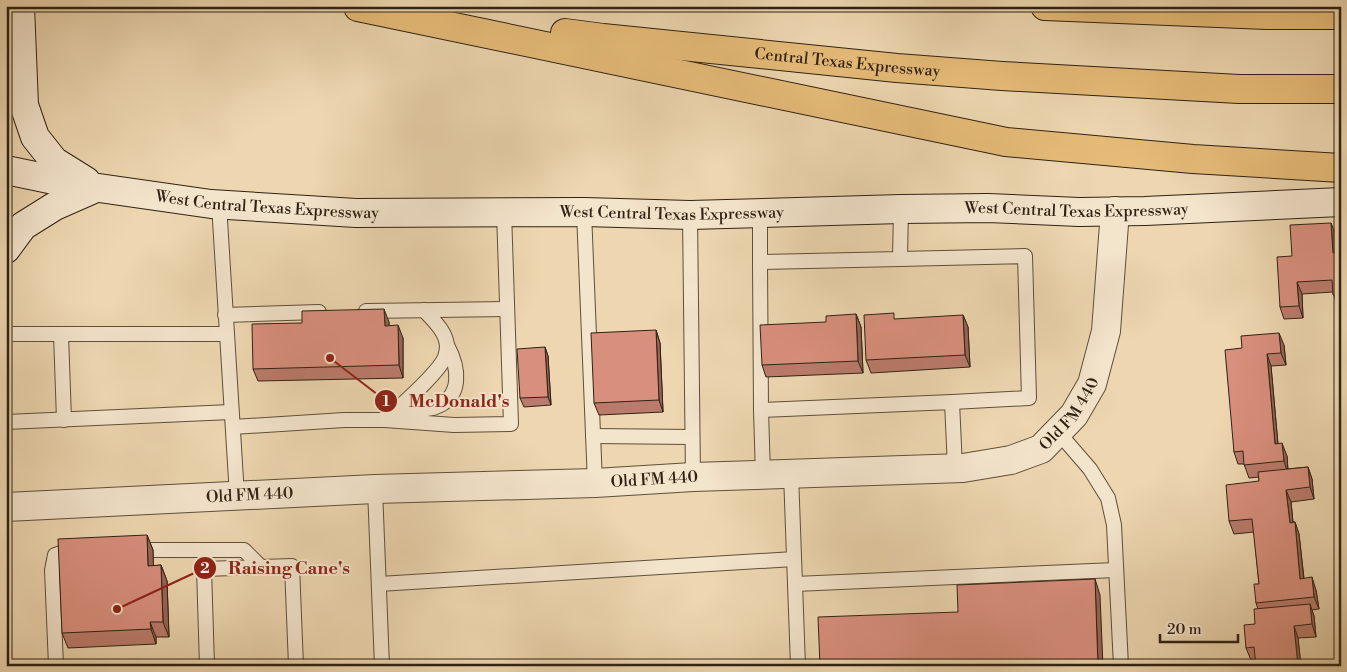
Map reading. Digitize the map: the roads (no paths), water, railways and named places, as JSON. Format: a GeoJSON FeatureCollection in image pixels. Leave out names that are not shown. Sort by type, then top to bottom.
{"type":"FeatureCollection","features":[{"type":"Feature","properties":{"kind":"highway"},"geometry":{"type":"LineString","coordinates":[[358,6],[1006,142],[1193,159],[1341,168]]}},
{"type":"Feature","properties":{"kind":"highway","name":"Central Texas Expressway"},"geometry":{"type":"LineString","coordinates":[[358,6],[603,38],[907,69],[1229,89],[1341,89]]}},
{"type":"Feature","properties":{"kind":"highway"},"geometry":{"type":"LineString","coordinates":[[1045,6],[1268,15],[1341,15]]}},
{"type":"Feature","properties":{"kind":"highway"},"geometry":{"type":"LineString","coordinates":[[1268,15],[1307,6]]}},
{"type":"Feature","properties":{"kind":"main road"},"geometry":{"type":"LineString","coordinates":[[20,6],[24,105],[35,137],[54,161],[96,188]]}},
{"type":"Feature","properties":{"kind":"main road","name":"West Central Texas Expressway"},"geometry":{"type":"LineString","coordinates":[[6,170],[96,188],[212,204],[356,213],[584,212],[690,215],[988,208],[1079,212],[1146,212],[1341,202]]}},
{"type":"Feature","properties":{"kind":"main road"},"geometry":{"type":"LineString","coordinates":[[6,249],[22,226],[55,206],[96,188]]}},
{"type":"Feature","properties":{"kind":"main road","name":"Old FM 440"},"geometry":{"type":"LineString","coordinates":[[6,507],[375,489],[595,483],[693,477],[963,468],[1011,460],[1041,449],[1074,414],[1092,384],[1106,331],[1115,211]]}},
{"type":"Feature","properties":{"kind":"lane"},"geometry":{"type":"LineString","coordinates":[[219,204],[237,496]]}},
{"type":"Feature","properties":{"kind":"lane"},"geometry":{"type":"LineString","coordinates":[[900,259],[901,209]]}},
{"type":"Feature","properties":{"kind":"lane"},"geometry":{"type":"LineString","coordinates":[[389,416],[454,425],[511,424],[504,212]]}},
{"type":"Feature","properties":{"kind":"lane"},"geometry":{"type":"LineString","coordinates":[[584,212],[595,483]]}},
{"type":"Feature","properties":{"kind":"lane"},"geometry":{"type":"LineString","coordinates":[[760,214],[763,475]]}},
{"type":"Feature","properties":{"kind":"lane"},"geometry":{"type":"LineString","coordinates":[[690,215],[693,477]]}},
{"type":"Feature","properties":{"kind":"lane"},"geometry":{"type":"LineString","coordinates":[[760,262],[1025,256],[1029,398],[761,410]]}},
{"type":"Feature","properties":{"kind":"lane"},"geometry":{"type":"LineString","coordinates":[[354,312],[507,308]]}},
{"type":"Feature","properties":{"kind":"lane"},"geometry":{"type":"LineString","coordinates":[[232,427],[389,416],[432,408],[444,403],[456,386],[457,373],[444,334],[437,323],[424,310]]}},
{"type":"Feature","properties":{"kind":"lane"},"geometry":{"type":"LineString","coordinates":[[226,315],[334,312]]}},
{"type":"Feature","properties":{"kind":"lane"},"geometry":{"type":"LineString","coordinates":[[6,334],[226,334]]}},
{"type":"Feature","properties":{"kind":"lane"},"geometry":{"type":"LineString","coordinates":[[61,334],[64,420]]}},
{"type":"Feature","properties":{"kind":"lane"},"geometry":{"type":"LineString","coordinates":[[389,416],[433,373],[444,358],[447,345]]}},
{"type":"Feature","properties":{"kind":"lane"},"geometry":{"type":"LineString","coordinates":[[952,402],[955,468]]}},
{"type":"Feature","properties":{"kind":"lane"},"geometry":{"type":"LineString","coordinates":[[6,422],[231,412]]}},
{"type":"Feature","properties":{"kind":"lane"},"geometry":{"type":"LineString","coordinates":[[1058,432],[1090,470],[1108,498],[1114,525],[1121,666]]}},
{"type":"Feature","properties":{"kind":"lane"},"geometry":{"type":"LineString","coordinates":[[593,436],[692,437]]}},
{"type":"Feature","properties":{"kind":"lane"},"geometry":{"type":"LineString","coordinates":[[791,474],[798,666]]}},
{"type":"Feature","properties":{"kind":"lane"},"geometry":{"type":"LineString","coordinates":[[375,489],[382,666]]}},
{"type":"Feature","properties":{"kind":"lane"},"geometry":{"type":"LineString","coordinates":[[56,666],[52,570],[55,555],[69,550],[88,550]]}},
{"type":"Feature","properties":{"kind":"lane"},"geometry":{"type":"LineString","coordinates":[[118,550],[244,550],[261,567]]}},
{"type":"Feature","properties":{"kind":"lane"},"geometry":{"type":"LineString","coordinates":[[378,584],[794,560]]}},
{"type":"Feature","properties":{"kind":"lane"},"geometry":{"type":"LineString","coordinates":[[207,666],[204,569],[292,566],[296,666]]}},
{"type":"Feature","properties":{"kind":"lane"},"geometry":{"type":"LineString","coordinates":[[795,584],[1116,570]]}},
{"type":"Feature","properties":{"kind":"place","name":"McDonald's"},"geometry":{"type":"Point","coordinates":[330,358]}},
{"type":"Feature","properties":{"kind":"place","name":"Raising Cane's"},"geometry":{"type":"Point","coordinates":[117,609]}}]}
